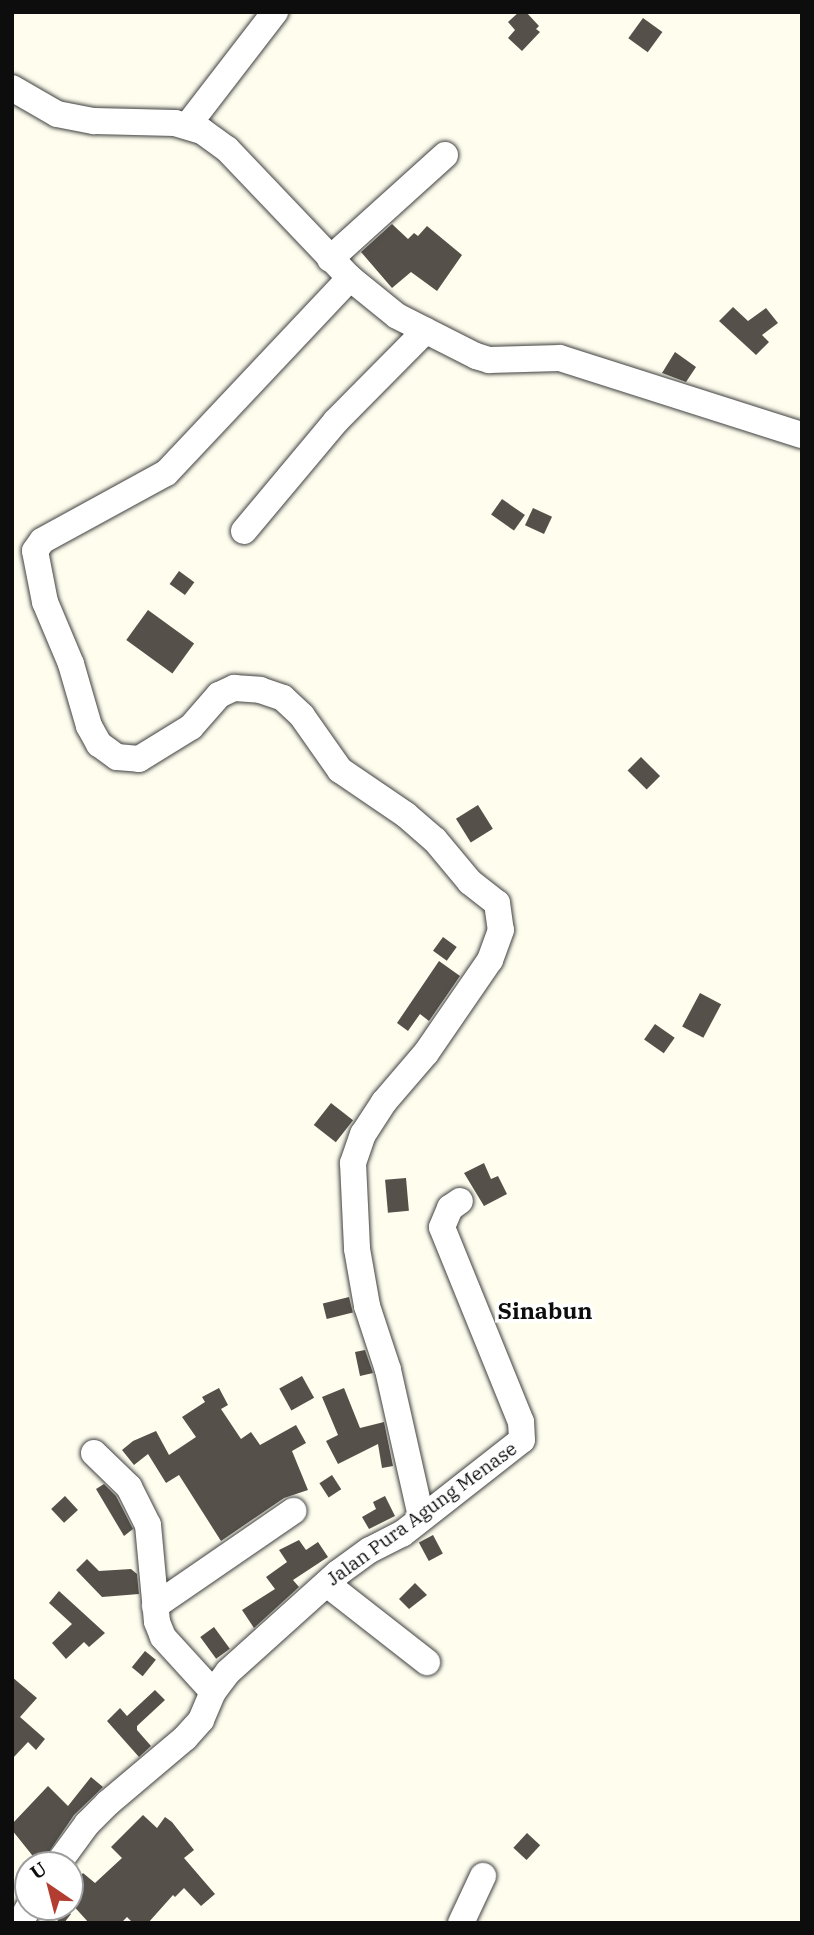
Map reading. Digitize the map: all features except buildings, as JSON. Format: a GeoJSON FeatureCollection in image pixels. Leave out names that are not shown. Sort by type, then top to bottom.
{"type":"FeatureCollection","features":[{"type":"Feature","properties":{"kind":"street"},"geometry":{"type":"LineString","coordinates":[[188,125],[275,12]]}},
{"type":"Feature","properties":{"kind":"street"},"geometry":{"type":"LineString","coordinates":[[12,88],[57,114],[94,121],[188,125],[228,149],[330,260],[397,316],[489,360],[560,358],[802,435]]}},
{"type":"Feature","properties":{"kind":"street"},"geometry":{"type":"LineString","coordinates":[[330,260],[445,155]]}},
{"type":"Feature","properties":{"kind":"street"},"geometry":{"type":"LineString","coordinates":[[350,278],[166,472],[42,541],[35,551],[45,602],[71,664],[89,726],[99,744],[117,757],[139,759],[191,727],[219,695],[234,688],[260,690],[283,698],[303,716],[340,770],[406,815],[435,840],[470,882],[497,903],[500,930],[490,960],[426,1053],[384,1102],[363,1134],[353,1163],[357,1250],[367,1306],[388,1370],[421,1517]]}},
{"type":"Feature","properties":{"kind":"street"},"geometry":{"type":"LineString","coordinates":[[244,531],[336,421],[425,331]]}},
{"type":"Feature","properties":{"kind":"street","name":"Jalan Pura Agung Menase"},"geometry":{"type":"LineString","coordinates":[[67,1851],[87,1824],[108,1803],[185,1738],[205,1713],[213,1692],[228,1672],[327,1584],[370,1550],[401,1535],[421,1517],[507,1455],[522,1440],[522,1422],[442,1227],[450,1208],[460,1201]]}},
{"type":"Feature","properties":{"kind":"street"},"geometry":{"type":"LineString","coordinates":[[94,1453],[129,1488],[148,1525],[157,1622],[169,1646],[213,1692]]}},
{"type":"Feature","properties":{"kind":"street"},"geometry":{"type":"LineString","coordinates":[[155,1606],[293,1511]]}},
{"type":"Feature","properties":{"kind":"street"},"geometry":{"type":"LineString","coordinates":[[327,1584],[428,1662]]}},
{"type":"Feature","properties":{"kind":"street"},"geometry":{"type":"LineString","coordinates":[[461,1923],[482,1875]]}},
{"type":"Feature","properties":{"kind":"district","name":"Sinabun"},"geometry":{"type":"Point","coordinates":[545,1310]}}]}
